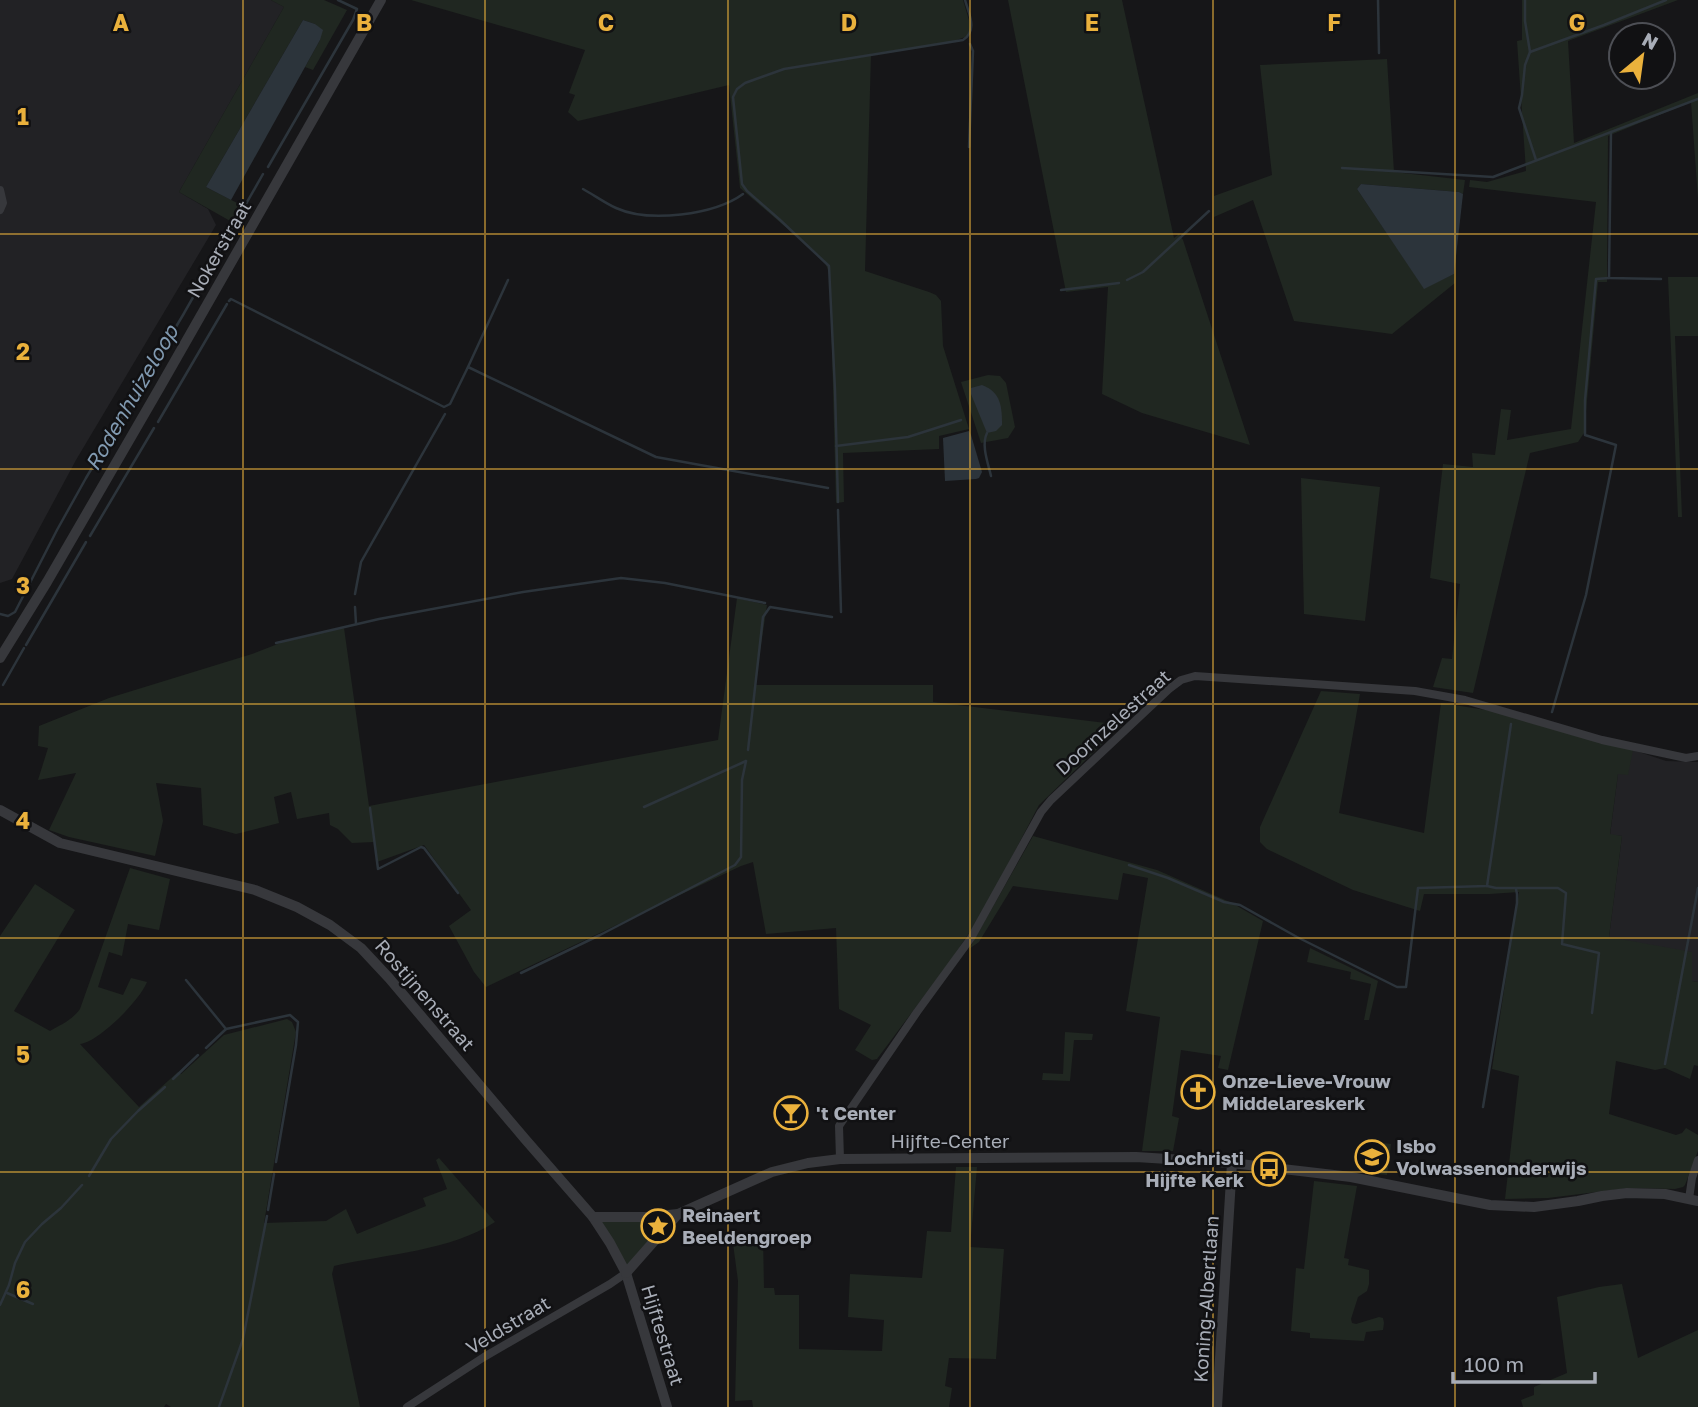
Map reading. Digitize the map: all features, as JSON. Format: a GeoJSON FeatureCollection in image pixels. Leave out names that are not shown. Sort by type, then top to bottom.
{"type":"FeatureCollection","features":[{"type":"Feature","properties":{"kind":"street","name":"Nokerstraat"},"geometry":{"type":"LineString","coordinates":[[0,658],[140,422],[381,0]]}},
{"type":"Feature","properties":{"kind":"street"},"geometry":{"type":"LineString","coordinates":[[0,190],[3,203],[0,210]]}},
{"type":"Feature","properties":{"kind":"street","name":"Doornzelestraat"},"geometry":{"type":"LineString","coordinates":[[840,1159],[839,1126],[971,938],[1041,812],[1061,790],[1181,680],[1195,676],[1415,691],[1465,700],[1602,740],[1686,758],[1698,756]]}},
{"type":"Feature","properties":{"kind":"street","name":"Rostijnenstraat"},"geometry":{"type":"LineString","coordinates":[[0,810],[60,843],[255,890],[297,907],[330,925],[361,948],[389,978],[593,1217],[626,1273]]}},
{"type":"Feature","properties":{"kind":"street","name":"Hijfte-Center"},"geometry":{"type":"LineString","coordinates":[[593,1217],[678,1214],[772,1172],[840,1159],[1136,1157],[1232,1163],[1351,1177],[1490,1205],[1534,1207],[1627,1194],[1665,1194],[1693,1200]]}},
{"type":"Feature","properties":{"kind":"street"},"geometry":{"type":"LineString","coordinates":[[1693,1200],[1692,1178],[1698,1160]]}},
{"type":"Feature","properties":{"kind":"street","name":"Koning-Albertlaan"},"geometry":{"type":"LineString","coordinates":[[1217,1407],[1232,1163]]}},
{"type":"Feature","properties":{"kind":"street","name":"Hijfte-Center"},"geometry":{"type":"LineString","coordinates":[[626,1273],[678,1214]]}},
{"type":"Feature","properties":{"kind":"street","name":"Veldstraat"},"geometry":{"type":"LineString","coordinates":[[407,1407],[484,1357],[626,1273]]}},
{"type":"Feature","properties":{"kind":"street","name":"Hijftestraat"},"geometry":{"type":"LineString","coordinates":[[626,1273],[667,1407]]}},
{"type":"Feature","properties":{"kind":"shaded area"},"geometry":{"type":"Polygon","coordinates":[[[0,0],[271,0],[284,7],[179,192],[208,209],[216,225],[76,460],[12,579],[0,583],[0,0]]]}},
{"type":"Feature","properties":{"kind":"shaded area"},"geometry":{"type":"Polygon","coordinates":[[[271,0],[324,0],[347,10],[313,70],[305,67],[320,40],[315,24],[303,20],[206,187],[241,205],[232,222],[179,192],[284,7],[271,0]]]}},
{"type":"Feature","properties":{"kind":"shaded area"},"geometry":{"type":"Polygon","coordinates":[[[411,0],[963,0],[971,27],[965,37],[951,42],[871,54],[865,271],[929,292],[941,301],[943,346],[969,429],[939,436],[939,449],[843,453],[844,502],[836,503],[830,275],[824,260],[740,188],[729,85],[578,121],[568,112],[575,95],[569,93],[585,50],[411,0]]]}},
{"type":"Feature","properties":{"kind":"shaded area"},"geometry":{"type":"Polygon","coordinates":[[[1008,0],[1122,0],[1174,238],[1179,234],[1183,240],[1250,445],[1142,413],[1102,394],[1108,287],[1066,292],[1008,0]]]}},
{"type":"Feature","properties":{"kind":"shaded area"},"geometry":{"type":"Polygon","coordinates":[[[1522,0],[1678,0],[1622,21],[1607,21],[1607,26],[1568,41],[1574,143],[1698,93],[1698,199],[1691,102],[1608,136],[1607,282],[1598,282],[1584,433],[1578,442],[1530,453],[1473,693],[1433,687],[1442,658],[1452,659],[1460,584],[1430,578],[1443,464],[1473,467],[1472,453],[1495,455],[1501,409],[1511,410],[1507,440],[1571,429],[1596,202],[1469,187],[1470,180],[1487,182],[1526,171],[1517,41],[1522,40],[1522,0]]]}},
{"type":"Feature","properties":{"kind":"shaded area"},"geometry":{"type":"Polygon","coordinates":[[[303,20],[323,30],[320,40],[231,200],[206,187],[303,20]]]}},
{"type":"Feature","properties":{"kind":"shaded area"},"geometry":{"type":"Polygon","coordinates":[[[1387,59],[1394,172],[1465,180],[1463,194],[1361,184],[1357,189],[1424,288],[1454,274],[1455,283],[1392,334],[1294,321],[1253,200],[1214,217],[1214,196],[1272,175],[1260,65],[1387,59]]]}},
{"type":"Feature","properties":{"kind":"shaded area"},"geometry":{"type":"Polygon","coordinates":[[[1361,184],[1463,194],[1454,274],[1424,289],[1357,189],[1361,184]]]}},
{"type":"Feature","properties":{"kind":"shaded area"},"geometry":{"type":"Polygon","coordinates":[[[1668,277],[1698,277],[1698,336],[1675,336],[1682,517],[1678,517],[1668,277]]]}},
{"type":"Feature","properties":{"kind":"shaded area"},"geometry":{"type":"Polygon","coordinates":[[[988,375],[1000,376],[1006,383],[1015,427],[1008,438],[981,443],[961,382],[988,375]]]}},
{"type":"Feature","properties":{"kind":"shaded area"},"geometry":{"type":"Polygon","coordinates":[[[982,385],[997,396],[1002,412],[1002,425],[996,431],[987,433],[971,394],[971,388],[982,385]]]}},
{"type":"Feature","properties":{"kind":"shaded area"},"geometry":{"type":"Polygon","coordinates":[[[969,431],[982,472],[976,479],[945,481],[943,438],[969,431]]]}},
{"type":"Feature","properties":{"kind":"shaded area"},"geometry":{"type":"Polygon","coordinates":[[[1301,478],[1380,487],[1365,621],[1304,614],[1301,478]]]}},
{"type":"Feature","properties":{"kind":"shaded area"},"geometry":{"type":"Polygon","coordinates":[[[737,598],[767,605],[755,685],[933,685],[933,702],[1122,725],[1039,805],[973,927],[877,1059],[872,1060],[855,1050],[871,1025],[839,1009],[836,928],[766,934],[753,862],[486,987],[474,972],[449,926],[471,910],[424,845],[377,862],[374,842],[352,843],[330,825],[329,813],[297,819],[291,792],[274,797],[279,823],[236,834],[203,825],[201,788],[156,783],[163,821],[155,856],[49,830],[76,773],[38,780],[48,748],[38,746],[39,726],[109,698],[252,654],[288,640],[344,628],[369,806],[718,740],[737,598]]]}},
{"type":"Feature","properties":{"kind":"shaded area"},"geometry":{"type":"Polygon","coordinates":[[[1321,691],[1360,694],[1339,813],[1424,833],[1441,703],[1512,714],[1633,750],[1628,775],[1618,774],[1610,834],[1622,836],[1609,937],[1692,952],[1692,981],[1698,982],[1698,1066],[1694,1065],[1690,1079],[1665,1068],[1655,1070],[1616,1061],[1609,1114],[1676,1135],[1686,1128],[1698,1135],[1698,1151],[1683,1187],[1629,1188],[1548,1198],[1505,1199],[1519,1076],[1492,1069],[1519,892],[1424,894],[1420,911],[1353,890],[1267,849],[1260,842],[1260,827],[1321,691]]]}},
{"type":"Feature","properties":{"kind":"shaded area"},"geometry":{"type":"Polygon","coordinates":[[[1633,750],[1666,761],[1698,762],[1698,982],[1609,937],[1622,836],[1610,835],[1618,774],[1633,750]]]}},
{"type":"Feature","properties":{"kind":"shaded area"},"geometry":{"type":"Polygon","coordinates":[[[1033,836],[1157,870],[1232,903],[1263,921],[1228,1070],[1218,1068],[1221,1056],[1181,1050],[1172,1116],[1179,1118],[1173,1151],[1142,1151],[1160,1017],[1126,1011],[1148,878],[1123,873],[1118,900],[1013,886],[979,942],[969,949],[1033,836]]]}},
{"type":"Feature","properties":{"kind":"shaded area"},"geometry":{"type":"Polygon","coordinates":[[[130,868],[170,879],[159,930],[128,924],[122,956],[109,952],[98,987],[123,995],[131,978],[147,982],[118,1019],[98,1036],[80,1044],[139,1107],[224,1035],[287,1019],[292,1022],[296,1032],[264,1223],[326,1221],[346,1209],[357,1234],[426,1206],[423,1198],[447,1189],[436,1160],[439,1158],[495,1222],[477,1232],[438,1246],[334,1266],[332,1274],[360,1407],[171,1407],[166,1404],[164,1407],[0,1407],[0,936],[35,884],[75,910],[14,1011],[50,1031],[70,1019],[80,1009],[130,868]]]}},
{"type":"Feature","properties":{"kind":"shaded area"},"geometry":{"type":"Polygon","coordinates":[[[1310,948],[1378,981],[1369,1020],[1364,1020],[1371,984],[1350,979],[1351,972],[1307,962],[1310,948]]]}},
{"type":"Feature","properties":{"kind":"shaded area"},"geometry":{"type":"Polygon","coordinates":[[[1065,1032],[1093,1034],[1092,1040],[1074,1040],[1070,1081],[1042,1080],[1043,1073],[1063,1074],[1065,1032]]]}},
{"type":"Feature","properties":{"kind":"shaded area"},"geometry":{"type":"Polygon","coordinates":[[[1375,1142],[1391,1144],[1387,1175],[1371,1173],[1375,1142]]]}},
{"type":"Feature","properties":{"kind":"shaded area"},"geometry":{"type":"Polygon","coordinates":[[[956,1167],[977,1167],[970,1247],[1004,1249],[996,1359],[949,1358],[945,1386],[952,1388],[949,1407],[753,1407],[752,1400],[735,1401],[738,1281],[732,1236],[763,1236],[764,1288],[774,1288],[775,1295],[799,1295],[799,1349],[882,1351],[884,1320],[848,1317],[850,1274],[922,1278],[927,1231],[951,1232],[956,1167]]]}},
{"type":"Feature","properties":{"kind":"shaded area"},"geometry":{"type":"Polygon","coordinates":[[[1314,1181],[1357,1186],[1344,1258],[1349,1259],[1348,1265],[1369,1270],[1369,1284],[1367,1291],[1358,1297],[1351,1319],[1352,1323],[1356,1324],[1379,1317],[1383,1318],[1384,1323],[1383,1330],[1366,1332],[1364,1341],[1310,1338],[1310,1333],[1291,1331],[1296,1268],[1304,1269],[1314,1181]]]}},
{"type":"Feature","properties":{"kind":"shaded area"},"geometry":{"type":"Polygon","coordinates":[[[678,1214],[626,1273],[593,1217],[678,1214]]]}},
{"type":"Feature","properties":{"kind":"shaded area"},"geometry":{"type":"Polygon","coordinates":[[[1622,1284],[1638,1358],[1698,1330],[1698,1407],[1523,1407],[1521,1400],[1534,1395],[1534,1387],[1567,1373],[1557,1297],[1622,1284]]]}},
{"type":"Feature","properties":{"kind":"waterway","name":"Rodenhuizeloop"},"geometry":{"type":"LineString","coordinates":[[268,167],[353,20],[357,9],[338,0]]}},
{"type":"Feature","properties":{"kind":"waterway"},"geometry":{"type":"LineString","coordinates":[[838,502],[829,266],[742,184],[733,97],[737,89],[745,83],[784,69],[963,40],[968,36],[971,27],[965,0]]}},
{"type":"Feature","properties":{"kind":"waterway"},"geometry":{"type":"LineString","coordinates":[[1378,0],[1379,53]]}},
{"type":"Feature","properties":{"kind":"waterway"},"geometry":{"type":"LineString","coordinates":[[1525,0],[1530,52],[1525,65],[1519,108],[1536,160]]}},
{"type":"Feature","properties":{"kind":"waterway"},"geometry":{"type":"LineString","coordinates":[[1530,52],[1666,0]]}},
{"type":"Feature","properties":{"kind":"waterway"},"geometry":{"type":"LineString","coordinates":[[969,147],[973,51],[970,44]]}},
{"type":"Feature","properties":{"kind":"waterway"},"geometry":{"type":"LineString","coordinates":[[1342,168],[1493,177],[1698,99]]}},
{"type":"Feature","properties":{"kind":"waterway"},"geometry":{"type":"LineString","coordinates":[[1611,132],[1609,278],[1661,279]]}},
{"type":"Feature","properties":{"kind":"waterway","name":"Rodenhuizeloop"},"geometry":{"type":"LineString","coordinates":[[0,614],[8,616],[15,612],[86,478],[263,174]]}},
{"type":"Feature","properties":{"kind":"waterway"},"geometry":{"type":"LineString","coordinates":[[583,189],[630,213],[663,216],[699,212],[743,194]]}},
{"type":"Feature","properties":{"kind":"waterway"},"geometry":{"type":"LineString","coordinates":[[1127,280],[1143,272],[1209,211]]}},
{"type":"Feature","properties":{"kind":"waterway"},"geometry":{"type":"LineString","coordinates":[[1552,712],[1586,595],[1616,445],[1585,435],[1585,400],[1596,279],[1609,278]]}},
{"type":"Feature","properties":{"kind":"waterway"},"geometry":{"type":"LineString","coordinates":[[468,367],[508,280]]}},
{"type":"Feature","properties":{"kind":"waterway"},"geometry":{"type":"LineString","coordinates":[[1061,290],[1119,283]]}},
{"type":"Feature","properties":{"kind":"waterway"},"geometry":{"type":"LineString","coordinates":[[229,301],[231,299],[444,407],[450,404],[468,367],[656,457],[828,488]]}},
{"type":"Feature","properties":{"kind":"waterway"},"geometry":{"type":"LineString","coordinates":[[158,422],[227,304]]}},
{"type":"Feature","properties":{"kind":"waterway"},"geometry":{"type":"LineString","coordinates":[[355,594],[361,562],[445,414]]}},
{"type":"Feature","properties":{"kind":"waterway"},"geometry":{"type":"LineString","coordinates":[[836,446],[908,437],[961,420]]}},
{"type":"Feature","properties":{"kind":"waterway"},"geometry":{"type":"LineString","coordinates":[[90,536],[154,428]]}},
{"type":"Feature","properties":{"kind":"waterway"},"geometry":{"type":"LineString","coordinates":[[987,433],[985,448],[991,476]]}},
{"type":"Feature","properties":{"kind":"waterway"},"geometry":{"type":"LineString","coordinates":[[838,510],[841,612]]}},
{"type":"Feature","properties":{"kind":"waterway"},"geometry":{"type":"LineString","coordinates":[[26,645],[86,542]]}},
{"type":"Feature","properties":{"kind":"waterway"},"geometry":{"type":"LineString","coordinates":[[276,643],[379,619],[523,592],[621,578],[665,583],[765,603]]}},
{"type":"Feature","properties":{"kind":"waterway"},"geometry":{"type":"LineString","coordinates":[[355,607],[356,624]]}},
{"type":"Feature","properties":{"kind":"waterway"},"geometry":{"type":"LineString","coordinates":[[748,750],[763,617],[770,607],[832,617]]}},
{"type":"Feature","properties":{"kind":"waterway"},"geometry":{"type":"LineString","coordinates":[[3,685],[24,648]]}},
{"type":"Feature","properties":{"kind":"waterway"},"geometry":{"type":"LineString","coordinates":[[1129,865],[1224,902],[1240,905],[1397,987],[1406,987],[1418,888],[1487,886],[1511,724]]}},
{"type":"Feature","properties":{"kind":"waterway"},"geometry":{"type":"LineString","coordinates":[[644,807],[746,761]]}},
{"type":"Feature","properties":{"kind":"waterway"},"geometry":{"type":"LineString","coordinates":[[521,973],[735,865],[741,857],[742,780],[746,761]]}},
{"type":"Feature","properties":{"kind":"waterway"},"geometry":{"type":"LineString","coordinates":[[370,808],[378,869],[421,847],[458,893]]}},
{"type":"Feature","properties":{"kind":"waterway"},"geometry":{"type":"LineString","coordinates":[[1487,886],[1558,888],[1566,893],[1562,944],[1599,953],[1592,1013]]}},
{"type":"Feature","properties":{"kind":"waterway"},"geometry":{"type":"LineString","coordinates":[[1665,1064],[1698,888]]}},
{"type":"Feature","properties":{"kind":"waterway"},"geometry":{"type":"LineString","coordinates":[[1483,1107],[1517,903],[1516,889]]}},
{"type":"Feature","properties":{"kind":"waterway"},"geometry":{"type":"LineString","coordinates":[[186,980],[226,1029]]}},
{"type":"Feature","properties":{"kind":"waterway"},"geometry":{"type":"LineString","coordinates":[[206,1048],[226,1029],[290,1015],[298,1022],[276,1162]]}},
{"type":"Feature","properties":{"kind":"waterway"},"geometry":{"type":"LineString","coordinates":[[173,1079],[198,1055]]}},
{"type":"Feature","properties":{"kind":"waterway"},"geometry":{"type":"LineString","coordinates":[[89,1176],[111,1139],[165,1087]]}},
{"type":"Feature","properties":{"kind":"waterway"},"geometry":{"type":"LineString","coordinates":[[268,1210],[274,1174]]}},
{"type":"Feature","properties":{"kind":"waterway"},"geometry":{"type":"LineString","coordinates":[[0,1305],[25,1242],[82,1185]]}},
{"type":"Feature","properties":{"kind":"waterway"},"geometry":{"type":"LineString","coordinates":[[219,1407],[243,1339],[267,1216]]}},
{"type":"Feature","properties":{"kind":"waterway"},"geometry":{"type":"LineString","coordinates":[[7,1293],[33,1304]]}},
{"type":"Feature","properties":{"kind":"place","name":"Onze-Lieve-Vrouw Middelareskerk"},"geometry":{"type":"Point","coordinates":[1198,1092]}},
{"type":"Feature","properties":{"kind":"place","name":"'t Center"},"geometry":{"type":"Point","coordinates":[791,1113]}},
{"type":"Feature","properties":{"kind":"place","name":"Isbo Volwassenonderwijs"},"geometry":{"type":"Point","coordinates":[1372,1157]}},
{"type":"Feature","properties":{"kind":"place","name":"Lochristi Hijfte Kerk"},"geometry":{"type":"Point","coordinates":[1269,1169]}},
{"type":"Feature","properties":{"kind":"place","name":"Reinaert Beeldengroep"},"geometry":{"type":"Point","coordinates":[658,1226]}}]}
